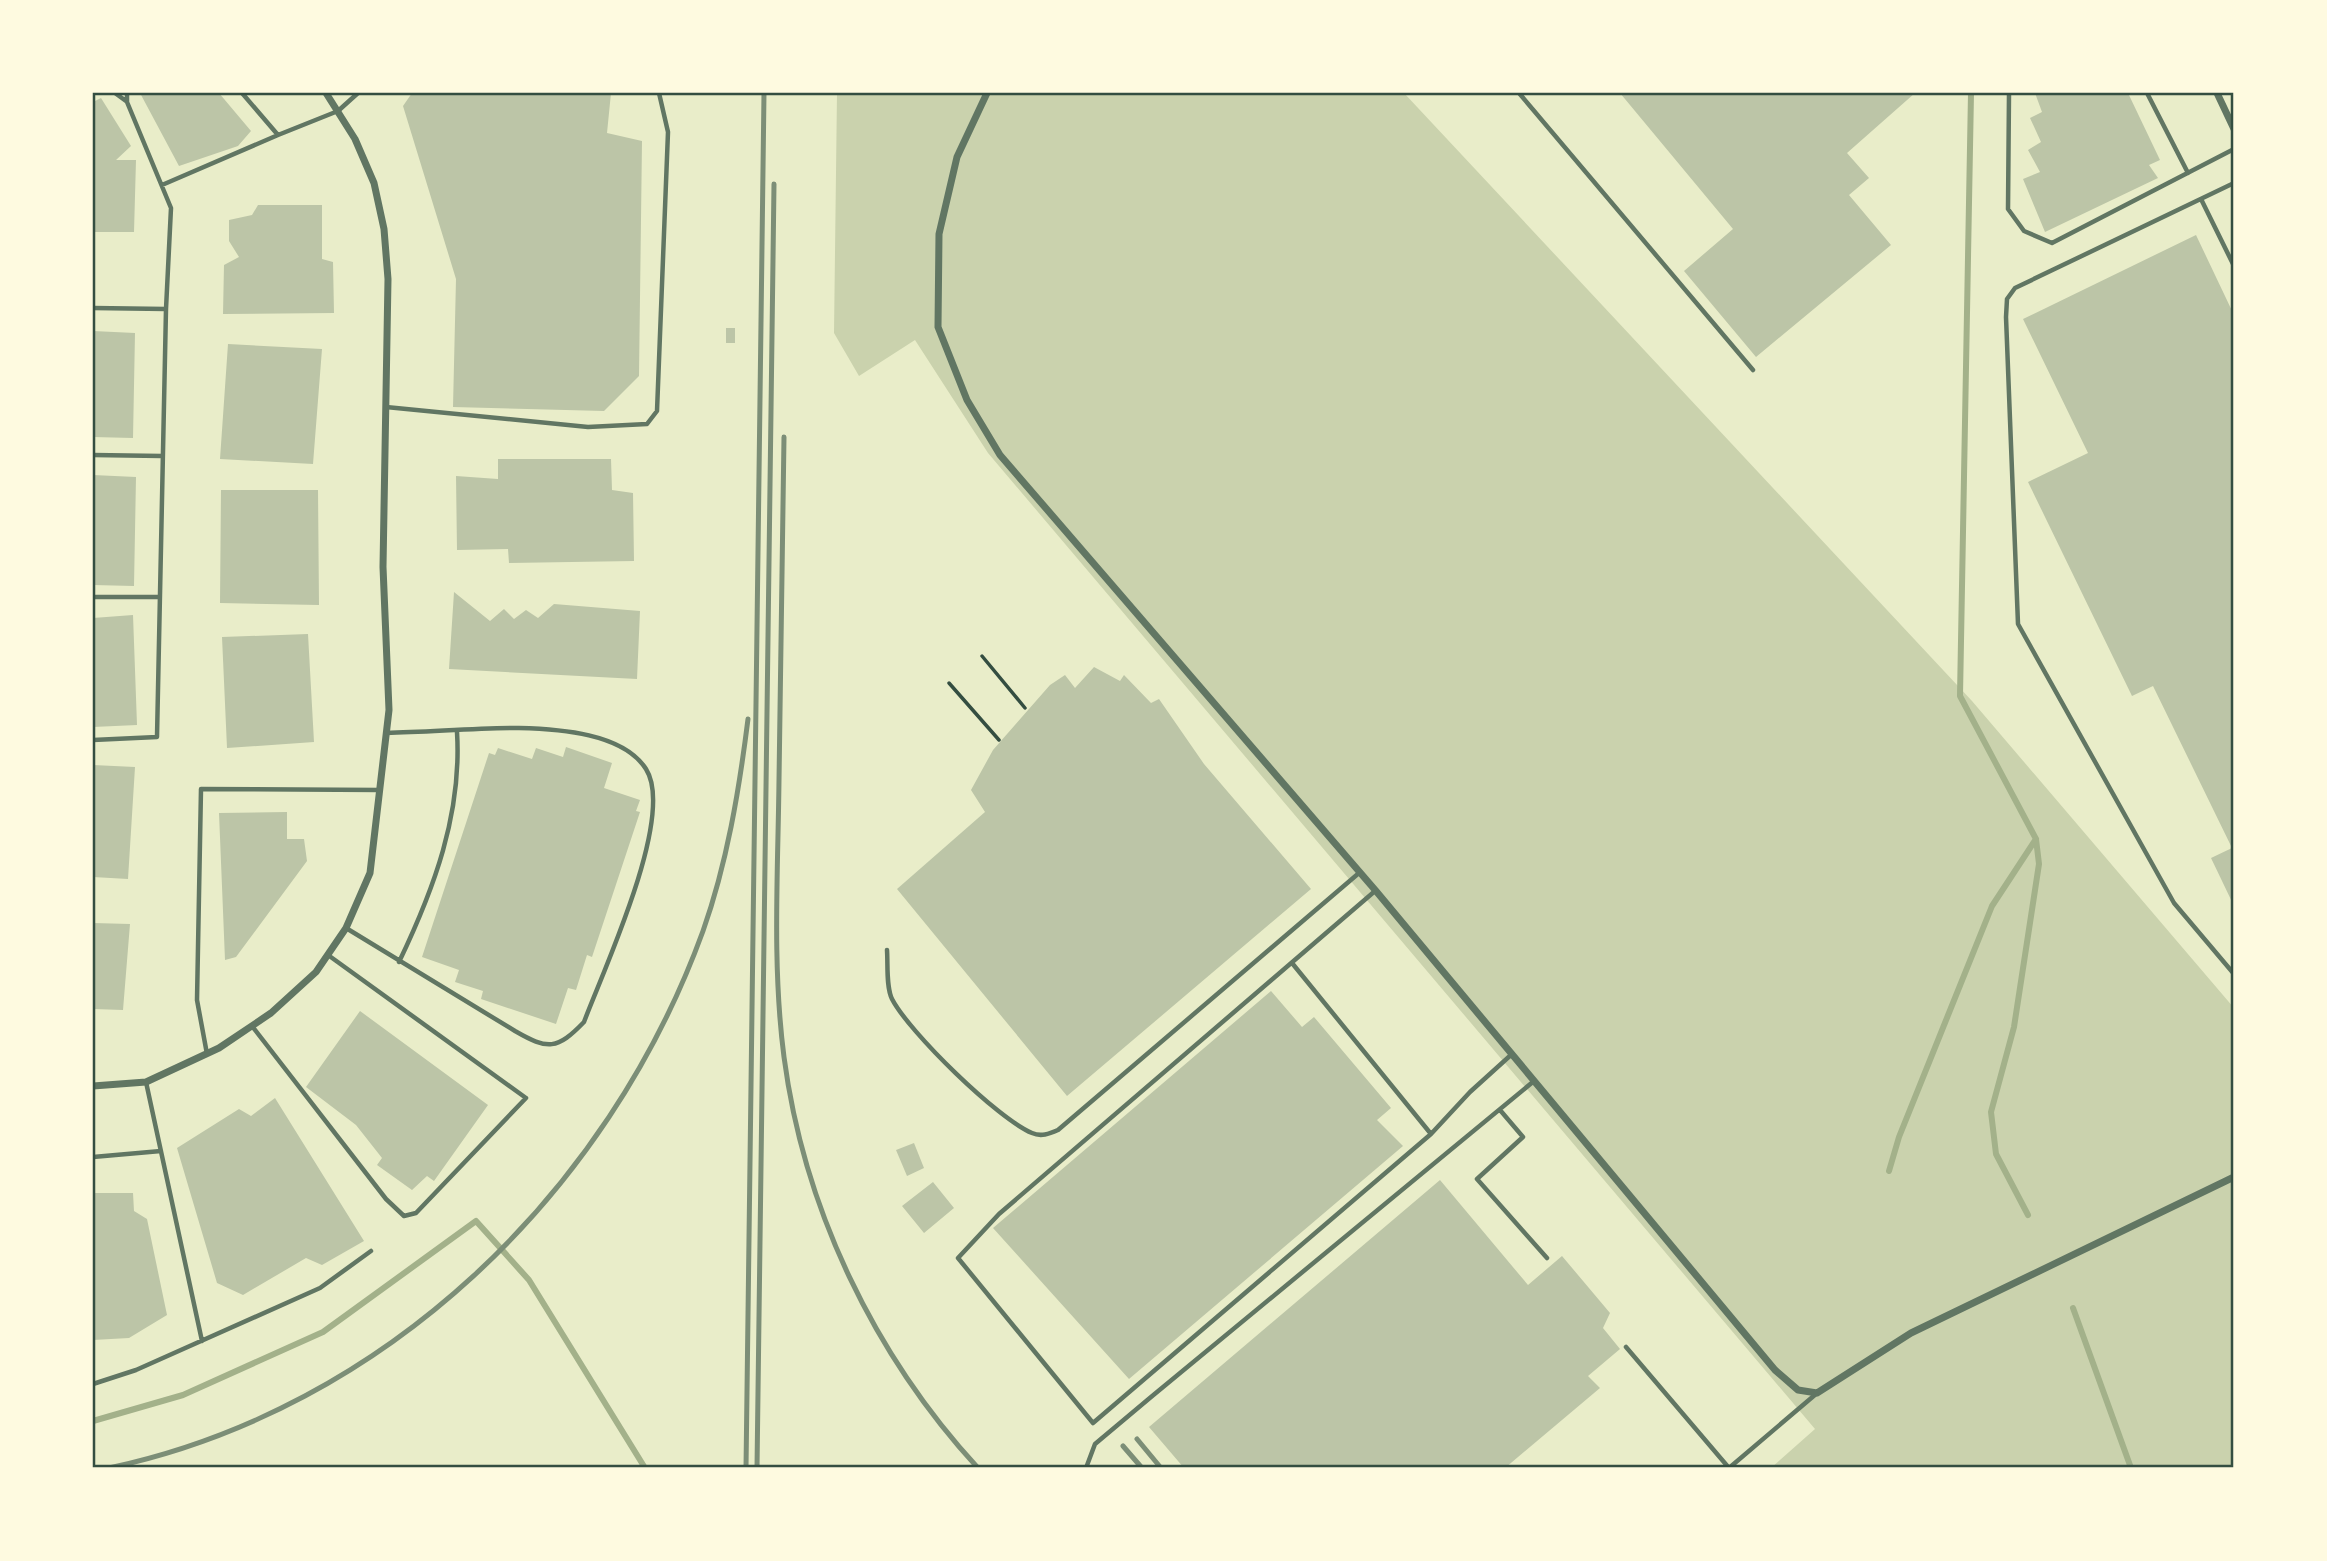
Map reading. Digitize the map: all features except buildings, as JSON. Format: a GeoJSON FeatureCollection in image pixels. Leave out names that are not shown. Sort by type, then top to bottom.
{"type":"FeatureCollection","features":[{"type":"Feature","properties":{"kind":"street"},"geometry":{"type":"LineString","coordinates":[[93,1086],[146,1083],[207,1054],[252,1026],[316,972],[346,928],[370,873],[389,710],[383,567],[388,279],[384,229],[373,183],[355,139],[326,93]]}},
{"type":"Feature","properties":{"kind":"street"},"geometry":{"type":"LineString","coordinates":[[987,93],[957,156],[939,234],[938,327],[967,400],[1000,456],[1360,872],[1775,1370],[1798,1390],[1817,1393],[1911,1333],[2234,1177]]}},
{"type":"Feature","properties":{"kind":"street"},"geometry":{"type":"LineString","coordinates":[[2217,93],[2234,128]]}},
{"type":"Feature","properties":{"kind":"lane"},"geometry":{"type":"LineString","coordinates":[[115,93],[127,102]]}},
{"type":"Feature","properties":{"kind":"lane"},"geometry":{"type":"LineString","coordinates":[[93,740],[157,737],[162,456],[171,208],[127,102],[127,93]]}},
{"type":"Feature","properties":{"kind":"lane"},"geometry":{"type":"LineString","coordinates":[[242,93],[278,135]]}},
{"type":"Feature","properties":{"kind":"lane"},"geometry":{"type":"LineString","coordinates":[[162,186],[338,111],[358,93]]}},
{"type":"Feature","properties":{"kind":"lane"},"geometry":{"type":"LineString","coordinates":[[386,407],[588,427],[647,424],[657,411],[668,132],[659,93]]}},
{"type":"Feature","properties":{"kind":"lane"},"geometry":{"type":"LineString","coordinates":[[1519,93],[1753,370]]}},
{"type":"Feature","properties":{"kind":"lane"},"geometry":{"type":"LineString","coordinates":[[2009,93],[2008,209],[2024,231],[2052,243],[2234,149]]}},
{"type":"Feature","properties":{"kind":"lane"},"geometry":{"type":"LineString","coordinates":[[2147,93],[2188,173]]}},
{"type":"Feature","properties":{"kind":"lane"},"geometry":{"type":"LineString","coordinates":[[2234,183],[2015,288],[2007,299],[2018,625],[2174,903],[2234,974]]}},
{"type":"Feature","properties":{"kind":"lane"},"geometry":{"type":"LineString","coordinates":[[2202,199],[2234,267]]}},
{"type":"Feature","properties":{"kind":"lane"},"geometry":{"type":"LineString","coordinates":[[93,307],[166,309]]}},
{"type":"Feature","properties":{"kind":"lane"},"geometry":{"type":"LineString","coordinates":[[93,456],[162,456]]}},
{"type":"Feature","properties":{"kind":"lane"},"geometry":{"type":"LineString","coordinates":[[93,597],[160,597]]}},
{"type":"Feature","properties":{"kind":"lane"},"geometry":{"type":"LineString","coordinates":[[346,928],[541,1046],[567,1039],[584,1022],[653,831],[653,791],[648,771],[626,748],[566,732],[520,728],[386,733]]}},
{"type":"Feature","properties":{"kind":"lane"},"geometry":{"type":"LineString","coordinates":[[399,962],[423,911],[447,835],[459,779],[457,732]]}},
{"type":"Feature","properties":{"kind":"lane"},"geometry":{"type":"LineString","coordinates":[[207,1054],[197,1000],[201,789],[381,790]]}},
{"type":"Feature","properties":{"kind":"lane"},"geometry":{"type":"LineString","coordinates":[[887,950],[891,998],[945,1065],[1013,1120],[1032,1133],[1044,1135],[1058,1130],[1360,872]]}},
{"type":"Feature","properties":{"kind":"lane"},"geometry":{"type":"LineString","coordinates":[[1376,891],[999,1214],[958,1258],[1093,1423],[1431,1134],[1470,1092],[1512,1054]]}},
{"type":"Feature","properties":{"kind":"lane"},"geometry":{"type":"LineString","coordinates":[[252,1026],[386,1199],[404,1216],[416,1213],[526,1098],[328,954]]}},
{"type":"Feature","properties":{"kind":"lane"},"geometry":{"type":"LineString","coordinates":[[1292,963],[1431,1134]]}},
{"type":"Feature","properties":{"kind":"lane"},"geometry":{"type":"LineString","coordinates":[[1086,1468],[1095,1444],[1534,1081]]}},
{"type":"Feature","properties":{"kind":"lane"},"geometry":{"type":"LineString","coordinates":[[146,1083],[202,1341]]}},
{"type":"Feature","properties":{"kind":"lane"},"geometry":{"type":"LineString","coordinates":[[1500,1110],[1523,1137],[1477,1179],[1547,1258]]}},
{"type":"Feature","properties":{"kind":"lane"},"geometry":{"type":"LineString","coordinates":[[93,1157],[161,1151]]}},
{"type":"Feature","properties":{"kind":"lane"},"geometry":{"type":"LineString","coordinates":[[93,1384],[136,1370],[320,1288],[371,1251]]}},
{"type":"Feature","properties":{"kind":"lane"},"geometry":{"type":"LineString","coordinates":[[1626,1347],[1729,1468],[1817,1393]]}},
{"type":"Feature","properties":{"kind":"path"},"geometry":{"type":"LineString","coordinates":[[982,656],[1025,708]]}},
{"type":"Feature","properties":{"kind":"path"},"geometry":{"type":"LineString","coordinates":[[949,683],[999,740]]}},
{"type":"Feature","properties":{"kind":"green space"},"geometry":{"type":"Polygon","coordinates":[[[837,93],[1404,93],[1972,701],[2234,1008],[2234,1468],[1771,1468],[1815,1429],[988,453],[915,340],[859,376],[834,333],[837,93]]]}},
{"type":"Feature","properties":{"kind":"waterway"},"geometry":{"type":"LineString","coordinates":[[1971,93],[1960,696],[2036,839],[2039,864],[2014,1027],[1991,1112],[1996,1154],[2028,1215]]}},
{"type":"Feature","properties":{"kind":"waterway"},"geometry":{"type":"LineString","coordinates":[[1889,1171],[1899,1137],[1992,906],[2036,839]]}},
{"type":"Feature","properties":{"kind":"waterway"},"geometry":{"type":"LineString","coordinates":[[93,1421],[183,1395],[323,1332],[476,1221],[529,1280],[645,1468]]}},
{"type":"Feature","properties":{"kind":"waterway"},"geometry":{"type":"LineString","coordinates":[[2073,1308],[2131,1468]]}},
{"type":"Feature","properties":{"kind":"railway"},"geometry":{"type":"LineString","coordinates":[[746,1468],[764,93]]}},
{"type":"Feature","properties":{"kind":"railway"},"geometry":{"type":"LineString","coordinates":[[757,1468],[774,184]]}},
{"type":"Feature","properties":{"kind":"railway"},"geometry":{"type":"LineString","coordinates":[[784,437],[777,953],[780,1022],[794,1114],[808,1169],[827,1224],[876,1328],[941,1424],[978,1468]]}},
{"type":"Feature","properties":{"kind":"railway"},"geometry":{"type":"LineString","coordinates":[[109,1468],[210,1439],[305,1396],[393,1341],[474,1276],[546,1200],[609,1117],[662,1027],[703,931],[731,826],[748,719]]}},
{"type":"Feature","properties":{"kind":"railway"},"geometry":{"type":"LineString","coordinates":[[1137,1439],[1161,1468]]}},
{"type":"Feature","properties":{"kind":"railway"},"geometry":{"type":"LineString","coordinates":[[1123,1446],[1142,1468]]}}]}
